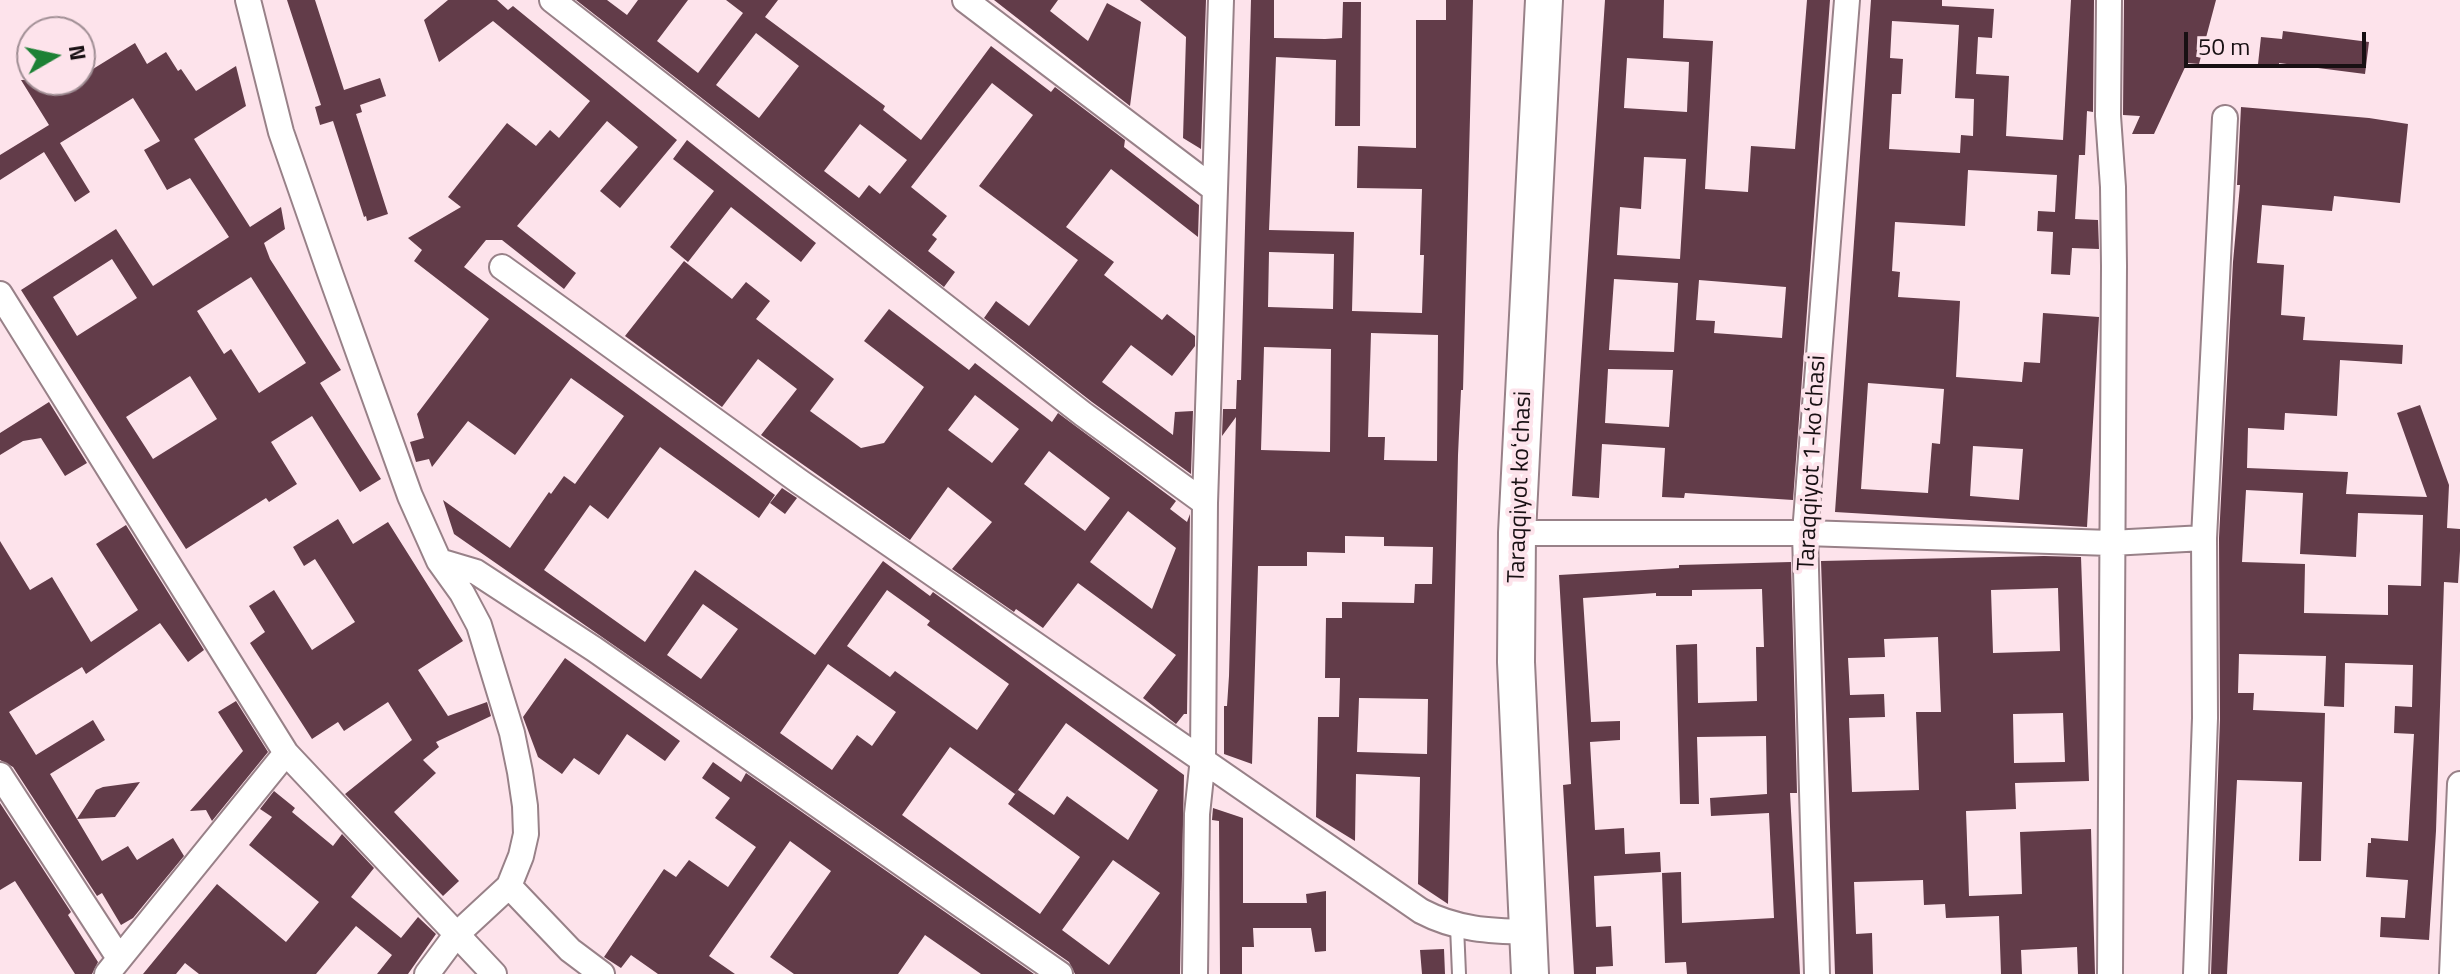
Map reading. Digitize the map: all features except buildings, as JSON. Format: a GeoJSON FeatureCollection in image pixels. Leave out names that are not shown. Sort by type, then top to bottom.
{"type":"FeatureCollection","features":[{"type":"Feature","properties":{"kind":"street"},"geometry":{"type":"LineString","coordinates":[[248,0],[281,132],[410,496],[439,561],[462,593],[479,625],[512,733],[525,806],[526,834],[521,856],[509,886],[456,935],[427,974]]}},
{"type":"Feature","properties":{"kind":"street"},"geometry":{"type":"LineString","coordinates":[[552,0],[1071,405],[1205,503]]}},
{"type":"Feature","properties":{"kind":"street"},"geometry":{"type":"LineString","coordinates":[[965,0],[1213,188]]}},
{"type":"Feature","properties":{"kind":"street"},"geometry":{"type":"LineString","coordinates":[[1195,974],[1197,814],[1203,758],[1205,503],[1213,188],[1221,0]]}},
{"type":"Feature","properties":{"kind":"street","name":"Taraqqiyot koʻchasi"},"geometry":{"type":"LineString","coordinates":[[1530,974],[1516,662],[1517,533],[1544,0]]}},
{"type":"Feature","properties":{"kind":"street","name":"Taraqqiyot 1-koʻchasi"},"geometry":{"type":"LineString","coordinates":[[1817,974],[1805,533],[1847,0]]}},
{"type":"Feature","properties":{"kind":"street"},"geometry":{"type":"LineString","coordinates":[[2109,0],[2108,116],[2114,266],[2110,974]]}},
{"type":"Feature","properties":{"kind":"street"},"geometry":{"type":"LineString","coordinates":[[2196,974],[2205,718],[2204,538],[2225,118]]}},
{"type":"Feature","properties":{"kind":"street"},"geometry":{"type":"LineString","coordinates":[[502,267],[825,500],[1421,911],[1477,931],[1529,932]]}},
{"type":"Feature","properties":{"kind":"street"},"geometry":{"type":"LineString","coordinates":[[0,294],[286,753],[494,974]]}},
{"type":"Feature","properties":{"kind":"street"},"geometry":{"type":"LineString","coordinates":[[1517,533],[1805,533],[2111,543],[2204,538]]}},
{"type":"Feature","properties":{"kind":"street"},"geometry":{"type":"LineString","coordinates":[[439,561],[476,572],[594,649],[1060,974]]}},
{"type":"Feature","properties":{"kind":"street"},"geometry":{"type":"LineString","coordinates":[[0,775],[113,966],[286,753]]}},
{"type":"Feature","properties":{"kind":"street"},"geometry":{"type":"LineString","coordinates":[[2452,974],[2460,784]]}},
{"type":"Feature","properties":{"kind":"street"},"geometry":{"type":"LineString","coordinates":[[509,886],[570,950],[602,974]]}},
{"type":"Feature","properties":{"kind":"lane"},"geometry":{"type":"LineString","coordinates":[[1457,926],[1459,974]]}}]}
